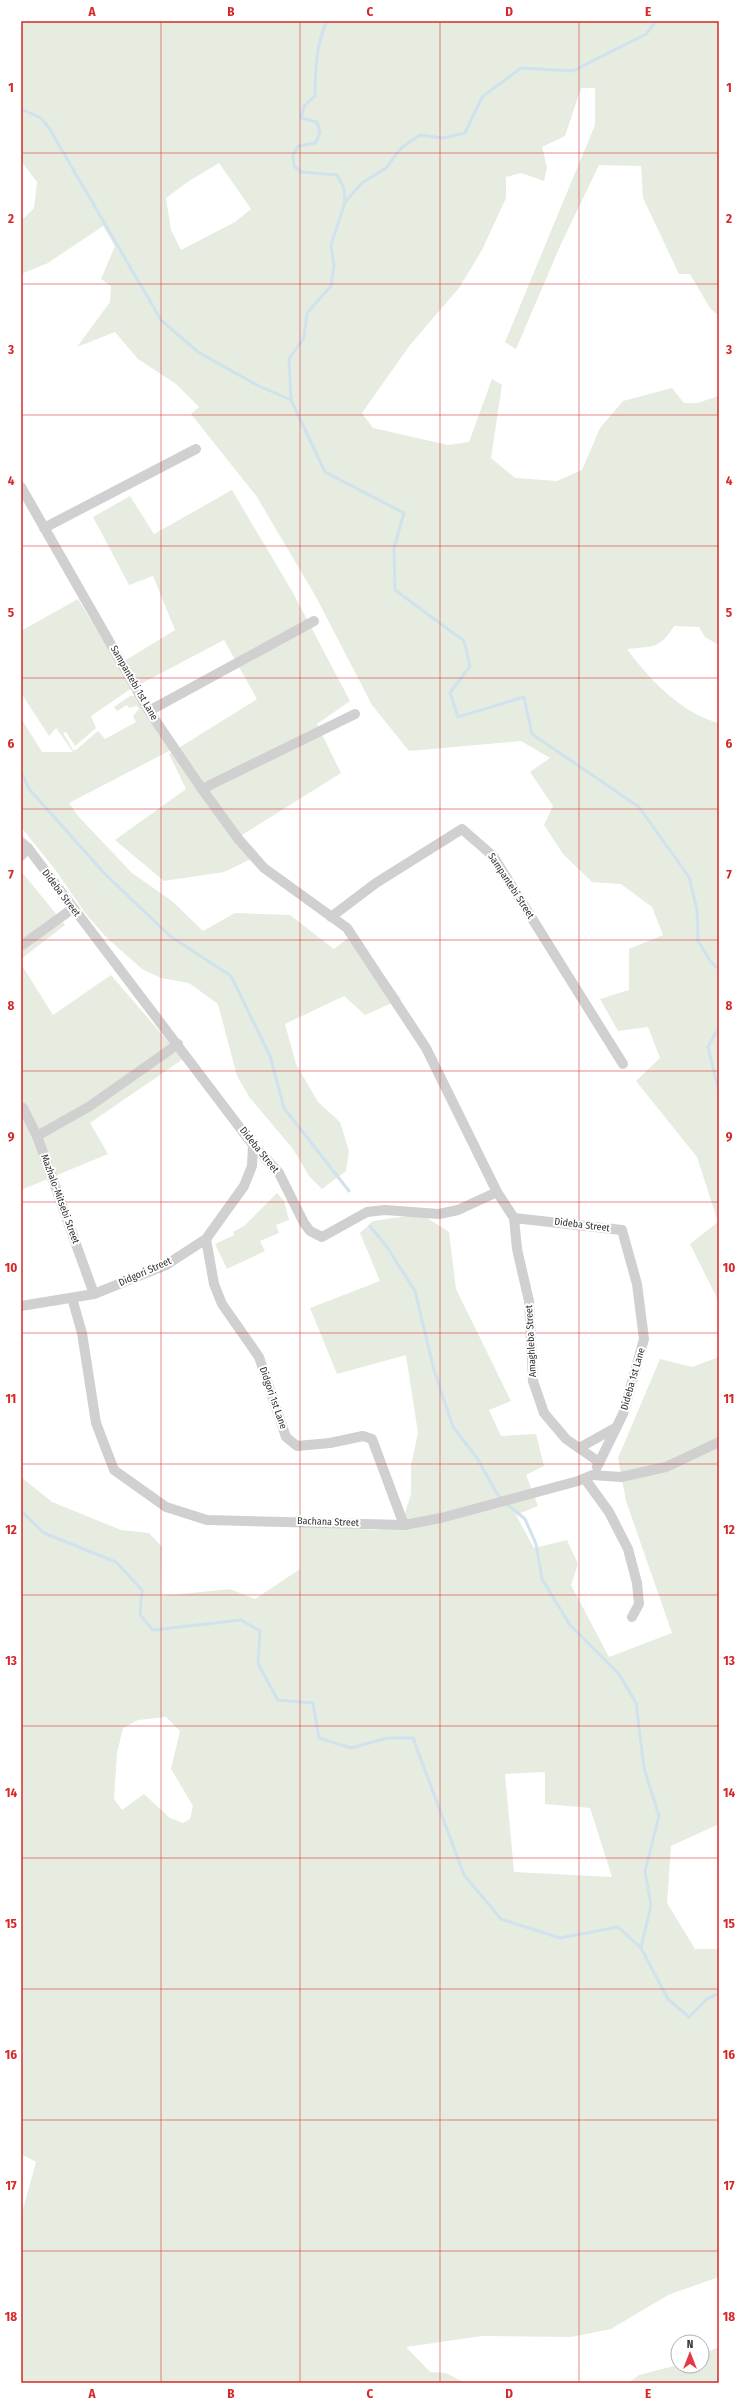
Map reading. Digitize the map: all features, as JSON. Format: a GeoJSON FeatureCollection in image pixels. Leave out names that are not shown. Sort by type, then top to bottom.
{"type":"FeatureCollection","features":[{"type":"Feature","properties":{"kind":"street"},"geometry":{"type":"LineString","coordinates":[[44,528],[196,449]]}},
{"type":"Feature","properties":{"kind":"street","name":"Sampantebi 1st Lane"},"geometry":{"type":"LineString","coordinates":[[21,487],[149,711],[202,789],[240,840],[264,868],[331,917]]}},
{"type":"Feature","properties":{"kind":"street"},"geometry":{"type":"LineString","coordinates":[[149,711],[314,621]]}},
{"type":"Feature","properties":{"kind":"street"},"geometry":{"type":"LineString","coordinates":[[202,789],[355,714]]}},
{"type":"Feature","properties":{"kind":"street","name":"Sampantebi Street"},"geometry":{"type":"LineString","coordinates":[[331,917],[376,883],[462,829],[493,856],[623,1064]]}},
{"type":"Feature","properties":{"kind":"street","name":"Dideba Street"},"geometry":{"type":"LineString","coordinates":[[23,849],[178,1044],[253,1144],[279,1173],[304,1223],[310,1231],[322,1237],[368,1212],[385,1210],[439,1214],[458,1210],[497,1192]]}},
{"type":"Feature","properties":{"kind":"street"},"geometry":{"type":"LineString","coordinates":[[21,946],[72,909]]}},
{"type":"Feature","properties":{"kind":"street"},"geometry":{"type":"LineString","coordinates":[[331,917],[347,928],[426,1048],[497,1192],[514,1218]]}},
{"type":"Feature","properties":{"kind":"street"},"geometry":{"type":"LineString","coordinates":[[37,1136],[90,1106],[178,1044]]}},
{"type":"Feature","properties":{"kind":"street","name":"Mazhalo-Mitsebi Street"},"geometry":{"type":"LineString","coordinates":[[21,1107],[23,1108],[37,1136],[94,1294]]}},
{"type":"Feature","properties":{"kind":"street","name":"Didgori Street"},"geometry":{"type":"LineString","coordinates":[[21,1306],[94,1294],[166,1265],[206,1239],[244,1186],[252,1166],[253,1144]]}},
{"type":"Feature","properties":{"kind":"street","name":"Dideba Street"},"geometry":{"type":"LineString","coordinates":[[514,1218],[622,1230]]}},
{"type":"Feature","properties":{"kind":"street","name":"Amaghleba Street"},"geometry":{"type":"LineString","coordinates":[[514,1218],[517,1249],[529,1301],[533,1381],[544,1413],[566,1439],[599,1462]]}},
{"type":"Feature","properties":{"kind":"street","name":"Dideba 1st Lane"},"geometry":{"type":"LineString","coordinates":[[588,1477],[599,1462],[623,1414],[644,1338],[637,1284],[622,1230]]}},
{"type":"Feature","properties":{"kind":"street","name":"Didgori 1st Lane"},"geometry":{"type":"LineString","coordinates":[[206,1239],[214,1284],[222,1304],[258,1358],[286,1437],[297,1446],[330,1443],[363,1436],[372,1439],[404,1525]]}},
{"type":"Feature","properties":{"kind":"street","name":"Bachana Street"},"geometry":{"type":"LineString","coordinates":[[72,1298],[82,1333],[96,1423],[114,1470],[166,1506],[207,1520],[404,1525],[441,1518],[588,1477],[621,1477],[666,1467],[719,1442]]}},
{"type":"Feature","properties":{"kind":"street"},"geometry":{"type":"LineString","coordinates":[[579,1448],[615,1428]]}},
{"type":"Feature","properties":{"kind":"street"},"geometry":{"type":"LineString","coordinates":[[588,1477],[609,1512],[628,1549],[637,1583],[639,1604],[632,1617]]}},
{"type":"Feature","properties":{"kind":"shaded area"},"geometry":{"type":"Polygon","coordinates":[[[21,21],[719,21],[719,316],[710,308],[690,274],[679,274],[643,198],[641,166],[599,165],[561,244],[516,349],[505,342],[595,125],[595,88],[581,88],[565,136],[542,147],[547,167],[544,181],[521,173],[506,177],[506,198],[482,250],[459,288],[410,345],[362,413],[373,428],[448,445],[469,442],[492,379],[502,385],[491,458],[515,478],[557,481],[582,470],[600,428],[623,401],[672,388],[684,403],[697,403],[719,396],[719,645],[705,637],[699,627],[674,626],[669,634],[659,643],[649,647],[627,649],[645,672],[679,704],[692,712],[719,723],[719,1302],[690,1244],[718,1222],[697,1157],[636,1081],[660,1058],[648,1027],[618,1031],[600,999],[629,990],[629,949],[663,935],[652,907],[621,884],[592,882],[563,854],[544,825],[553,806],[530,772],[550,758],[521,741],[409,751],[372,705],[316,597],[257,497],[191,414],[199,407],[176,384],[138,359],[115,332],[77,347],[110,302],[111,286],[101,279],[115,246],[103,226],[48,263],[21,274],[21,221],[34,208],[37,182],[21,161],[21,21]],[[219,163],[189,181],[166,198],[171,230],[181,250],[235,222],[251,209],[219,163]]]}},
{"type":"Feature","properties":{"kind":"shaded area"},"geometry":{"type":"Polygon","coordinates":[[[232,490],[292,591],[350,701],[317,724],[341,773],[242,835],[259,855],[224,872],[164,881],[115,840],[186,789],[169,754],[257,699],[224,640],[129,690],[91,716],[96,728],[75,746],[66,732],[63,733],[73,750],[76,750],[98,731],[105,739],[136,722],[133,716],[139,709],[137,706],[129,708],[127,705],[117,711],[114,707],[130,696],[135,696],[171,750],[69,803],[78,816],[132,873],[172,901],[203,931],[235,913],[290,915],[334,949],[353,934],[401,999],[365,1015],[344,996],[285,1024],[296,1064],[318,1102],[340,1122],[349,1151],[346,1171],[322,1189],[309,1176],[293,1149],[250,1098],[237,1076],[218,1004],[189,983],[161,978],[142,969],[106,937],[85,913],[57,872],[21,827],[21,718],[42,752],[73,752],[56,728],[49,736],[21,693],[21,631],[78,599],[118,665],[175,630],[153,576],[129,585],[93,517],[130,496],[154,534],[232,490]]]}},
{"type":"Feature","properties":{"kind":"shaded area"},"geometry":{"type":"Polygon","coordinates":[[[21,871],[65,925],[21,959],[21,871]]]}},
{"type":"Feature","properties":{"kind":"shaded area"},"geometry":{"type":"Polygon","coordinates":[[[21,964],[53,1015],[111,975],[183,1059],[90,1123],[108,1154],[21,1190],[21,964]]]}},
{"type":"Feature","properties":{"kind":"shaded area"},"geometry":{"type":"Polygon","coordinates":[[[277,1193],[284,1201],[289,1220],[276,1225],[279,1233],[260,1241],[265,1251],[227,1269],[215,1244],[234,1235],[233,1232],[244,1226],[277,1193]]]}},
{"type":"Feature","properties":{"kind":"shaded area"},"geometry":{"type":"Polygon","coordinates":[[[421,1214],[449,1232],[456,1289],[511,1401],[489,1410],[501,1436],[536,1434],[544,1466],[526,1475],[538,1506],[516,1515],[534,1548],[567,1540],[578,1564],[571,1585],[609,1657],[672,1633],[626,1501],[618,1458],[660,1359],[692,1367],[719,1357],[719,1824],[671,1846],[667,1903],[695,1949],[719,1949],[719,2277],[668,2295],[611,2329],[571,2337],[482,2336],[406,2347],[430,2372],[446,2373],[465,2383],[21,2383],[21,2216],[36,2162],[21,2154],[21,1477],[52,1502],[121,1530],[149,1533],[162,1547],[161,1596],[230,1589],[255,1599],[300,1569],[300,1523],[371,1530],[400,1529],[411,1494],[411,1465],[418,1433],[406,1355],[337,1374],[310,1308],[380,1281],[360,1233],[373,1221],[421,1214]],[[166,1717],[138,1720],[123,1728],[117,1753],[114,1799],[122,1810],[144,1794],[170,1818],[183,1823],[190,1819],[193,1806],[171,1769],[180,1731],[166,1717]],[[545,1772],[505,1774],[514,1872],[612,1877],[590,1808],[545,1804],[545,1772]]]}},
{"type":"Feature","properties":{"kind":"shaded area"},"geometry":{"type":"Polygon","coordinates":[[[719,2347],[719,2383],[628,2383],[639,2375],[670,2367],[670,2374],[710,2374],[710,2351],[719,2347]]]}},
{"type":"Feature","properties":{"kind":"waterway"},"geometry":{"type":"LineString","coordinates":[[327,21],[318,48],[315,96],[304,106],[301,118],[317,122],[320,133],[315,143],[298,146],[293,155],[294,166],[301,172],[337,175],[344,188],[345,202],[331,245],[334,266],[331,286],[307,313],[304,338],[289,359],[291,400],[325,472],[404,513],[394,548],[395,590],[464,641],[470,666],[450,693],[458,717],[524,697],[532,734],[639,807],[689,877],[697,910],[698,941],[711,962],[719,969]]}},
{"type":"Feature","properties":{"kind":"waterway"},"geometry":{"type":"LineString","coordinates":[[345,202],[362,183],[386,168],[401,148],[420,135],[443,138],[465,133],[482,97],[521,68],[573,71],[646,34],[656,21]]}},
{"type":"Feature","properties":{"kind":"waterway"},"geometry":{"type":"LineString","coordinates":[[21,109],[41,118],[49,128],[161,320],[198,352],[257,385],[291,400]]}},
{"type":"Feature","properties":{"kind":"waterway"},"geometry":{"type":"LineString","coordinates":[[21,771],[29,789],[105,874],[170,936],[231,976],[270,1056],[284,1108],[349,1191]]}},
{"type":"Feature","properties":{"kind":"waterway"},"geometry":{"type":"LineString","coordinates":[[719,1027],[708,1047],[719,1092]]}},
{"type":"Feature","properties":{"kind":"waterway"},"geometry":{"type":"LineString","coordinates":[[370,1226],[387,1247],[415,1291],[434,1370],[453,1427],[477,1458],[498,1495],[502,1499]]}},
{"type":"Feature","properties":{"kind":"waterway"},"geometry":{"type":"LineString","coordinates":[[506,1503],[525,1519],[536,1544],[542,1579],[570,1625],[619,1674],[636,1703],[644,1768],[659,1816],[645,1871],[651,1905],[641,1948]]}},
{"type":"Feature","properties":{"kind":"waterway"},"geometry":{"type":"LineString","coordinates":[[21,1511],[44,1533],[116,1562],[142,1590],[140,1615],[153,1630],[241,1620],[260,1631],[258,1664],[278,1700],[313,1703],[319,1738],[351,1748],[387,1738],[413,1738],[464,1875],[501,1919],[560,1938],[618,1927],[641,1948],[668,1999],[689,2017],[708,1998],[719,1994]]}}]}
